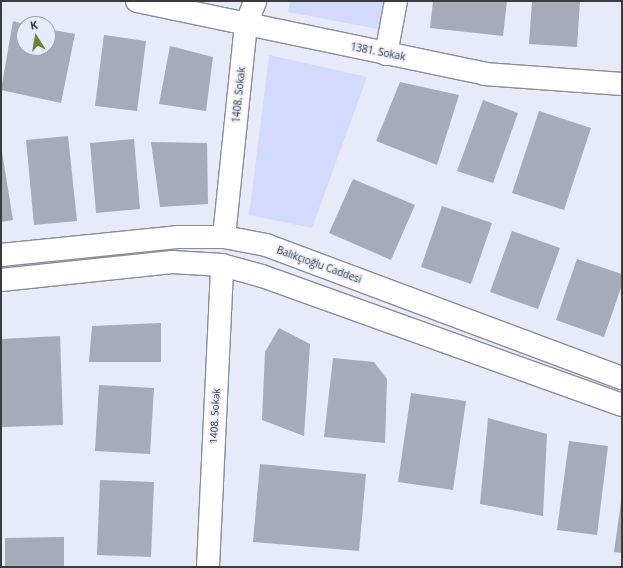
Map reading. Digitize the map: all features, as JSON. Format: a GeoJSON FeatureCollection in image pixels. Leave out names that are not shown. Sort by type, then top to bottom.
{"type":"FeatureCollection","features":[{"type":"Feature","properties":{"kind":"street","name":"1381. Sokak"},"geometry":{"type":"LineString","coordinates":[[137,1],[484,74],[622,84]]}},
{"type":"Feature","properties":{"kind":"street","name":"1408. Sokak"},"geometry":{"type":"LineString","coordinates":[[208,567],[224,238],[246,25],[255,1]]}},
{"type":"Feature","properties":{"kind":"street"},"geometry":{"type":"LineString","coordinates":[[386,54],[396,1]]}},
{"type":"Feature","properties":{"kind":"street","name":"Balıkçıoğlu Caddesi"},"geometry":{"type":"LineString","coordinates":[[1,255],[176,237],[224,238],[266,246],[622,378]]}},
{"type":"Feature","properties":{"kind":"street"},"geometry":{"type":"LineString","coordinates":[[1,280],[172,262],[222,265],[262,276],[622,406]]}},
{"type":"Feature","properties":{"kind":"shaded area"},"geometry":{"type":"Polygon","coordinates":[[[290,1],[389,1],[383,30],[288,12],[290,1]]]}},
{"type":"Feature","properties":{"kind":"shaded area"},"geometry":{"type":"Polygon","coordinates":[[[269,55],[367,77],[312,228],[249,215],[269,55]]]}},
{"type":"Feature","properties":{"kind":"building"},"geometry":{"type":"Polygon","coordinates":[[[433,1],[507,1],[503,36],[430,28],[433,1]]]}},
{"type":"Feature","properties":{"kind":"building"},"geometry":{"type":"Polygon","coordinates":[[[532,1],[580,1],[577,47],[529,44],[532,1]]]}},
{"type":"Feature","properties":{"kind":"building"},"geometry":{"type":"Polygon","coordinates":[[[13,21],[16,22],[16,56],[56,56],[56,30],[75,34],[61,103],[1,90],[13,21]]]}},
{"type":"Feature","properties":{"kind":"building"},"geometry":{"type":"Polygon","coordinates":[[[104,35],[146,41],[137,111],[95,106],[104,35]]]}},
{"type":"Feature","properties":{"kind":"building"},"geometry":{"type":"Polygon","coordinates":[[[170,46],[213,57],[206,111],[159,104],[170,46]]]}},
{"type":"Feature","properties":{"kind":"building"},"geometry":{"type":"Polygon","coordinates":[[[400,82],[459,95],[437,165],[376,141],[400,82]]]}},
{"type":"Feature","properties":{"kind":"building"},"geometry":{"type":"Polygon","coordinates":[[[483,100],[518,113],[493,183],[457,171],[483,100]]]}},
{"type":"Feature","properties":{"kind":"building"},"geometry":{"type":"Polygon","coordinates":[[[539,111],[591,128],[564,210],[512,193],[539,111]]]}},
{"type":"Feature","properties":{"kind":"building"},"geometry":{"type":"Polygon","coordinates":[[[68,136],[77,221],[34,225],[26,140],[68,136]]]}},
{"type":"Feature","properties":{"kind":"building"},"geometry":{"type":"Polygon","coordinates":[[[134,139],[140,209],[96,213],[90,143],[134,139]]]}},
{"type":"Feature","properties":{"kind":"building"},"geometry":{"type":"Polygon","coordinates":[[[151,142],[207,143],[208,204],[160,207],[151,142]]]}},
{"type":"Feature","properties":{"kind":"building"},"geometry":{"type":"Polygon","coordinates":[[[1,146],[13,220],[1,222],[1,146]]]}},
{"type":"Feature","properties":{"kind":"building"},"geometry":{"type":"Polygon","coordinates":[[[353,179],[415,205],[391,260],[329,233],[353,179]]]}},
{"type":"Feature","properties":{"kind":"building"},"geometry":{"type":"Polygon","coordinates":[[[442,206],[492,223],[471,284],[421,267],[442,206]]]}},
{"type":"Feature","properties":{"kind":"building"},"geometry":{"type":"Polygon","coordinates":[[[512,231],[560,248],[538,309],[490,292],[512,231]]]}},
{"type":"Feature","properties":{"kind":"building"},"geometry":{"type":"Polygon","coordinates":[[[577,259],[622,274],[622,285],[604,337],[556,320],[577,259]]]}},
{"type":"Feature","properties":{"kind":"building"},"geometry":{"type":"Polygon","coordinates":[[[161,323],[161,362],[89,362],[92,326],[161,323]]]}},
{"type":"Feature","properties":{"kind":"building"},"geometry":{"type":"Polygon","coordinates":[[[279,328],[310,344],[304,436],[262,420],[265,352],[279,328]]]}},
{"type":"Feature","properties":{"kind":"building"},"geometry":{"type":"Polygon","coordinates":[[[60,336],[63,425],[1,427],[1,339],[60,336]]]}},
{"type":"Feature","properties":{"kind":"building"},"geometry":{"type":"Polygon","coordinates":[[[333,358],[374,362],[387,379],[385,443],[324,437],[333,358]]]}},
{"type":"Feature","properties":{"kind":"building"},"geometry":{"type":"Polygon","coordinates":[[[99,385],[154,388],[150,454],[95,451],[99,385]]]}},
{"type":"Feature","properties":{"kind":"building"},"geometry":{"type":"Polygon","coordinates":[[[411,393],[466,401],[453,490],[398,482],[411,393]]]}},
{"type":"Feature","properties":{"kind":"building"},"geometry":{"type":"Polygon","coordinates":[[[488,418],[547,434],[543,516],[480,504],[488,418]]]}},
{"type":"Feature","properties":{"kind":"building"},"geometry":{"type":"Polygon","coordinates":[[[569,441],[608,446],[597,535],[557,530],[569,441]]]}},
{"type":"Feature","properties":{"kind":"building"},"geometry":{"type":"Polygon","coordinates":[[[260,464],[366,474],[359,551],[253,542],[260,464]]]}},
{"type":"Feature","properties":{"kind":"building"},"geometry":{"type":"Polygon","coordinates":[[[100,480],[154,482],[151,557],[97,555],[100,480]]]}},
{"type":"Feature","properties":{"kind":"building"},"geometry":{"type":"Polygon","coordinates":[[[622,502],[622,553],[614,552],[622,502]]]}},
{"type":"Feature","properties":{"kind":"building"},"geometry":{"type":"Polygon","coordinates":[[[64,537],[64,567],[5,567],[5,538],[64,537]]]}}]}
